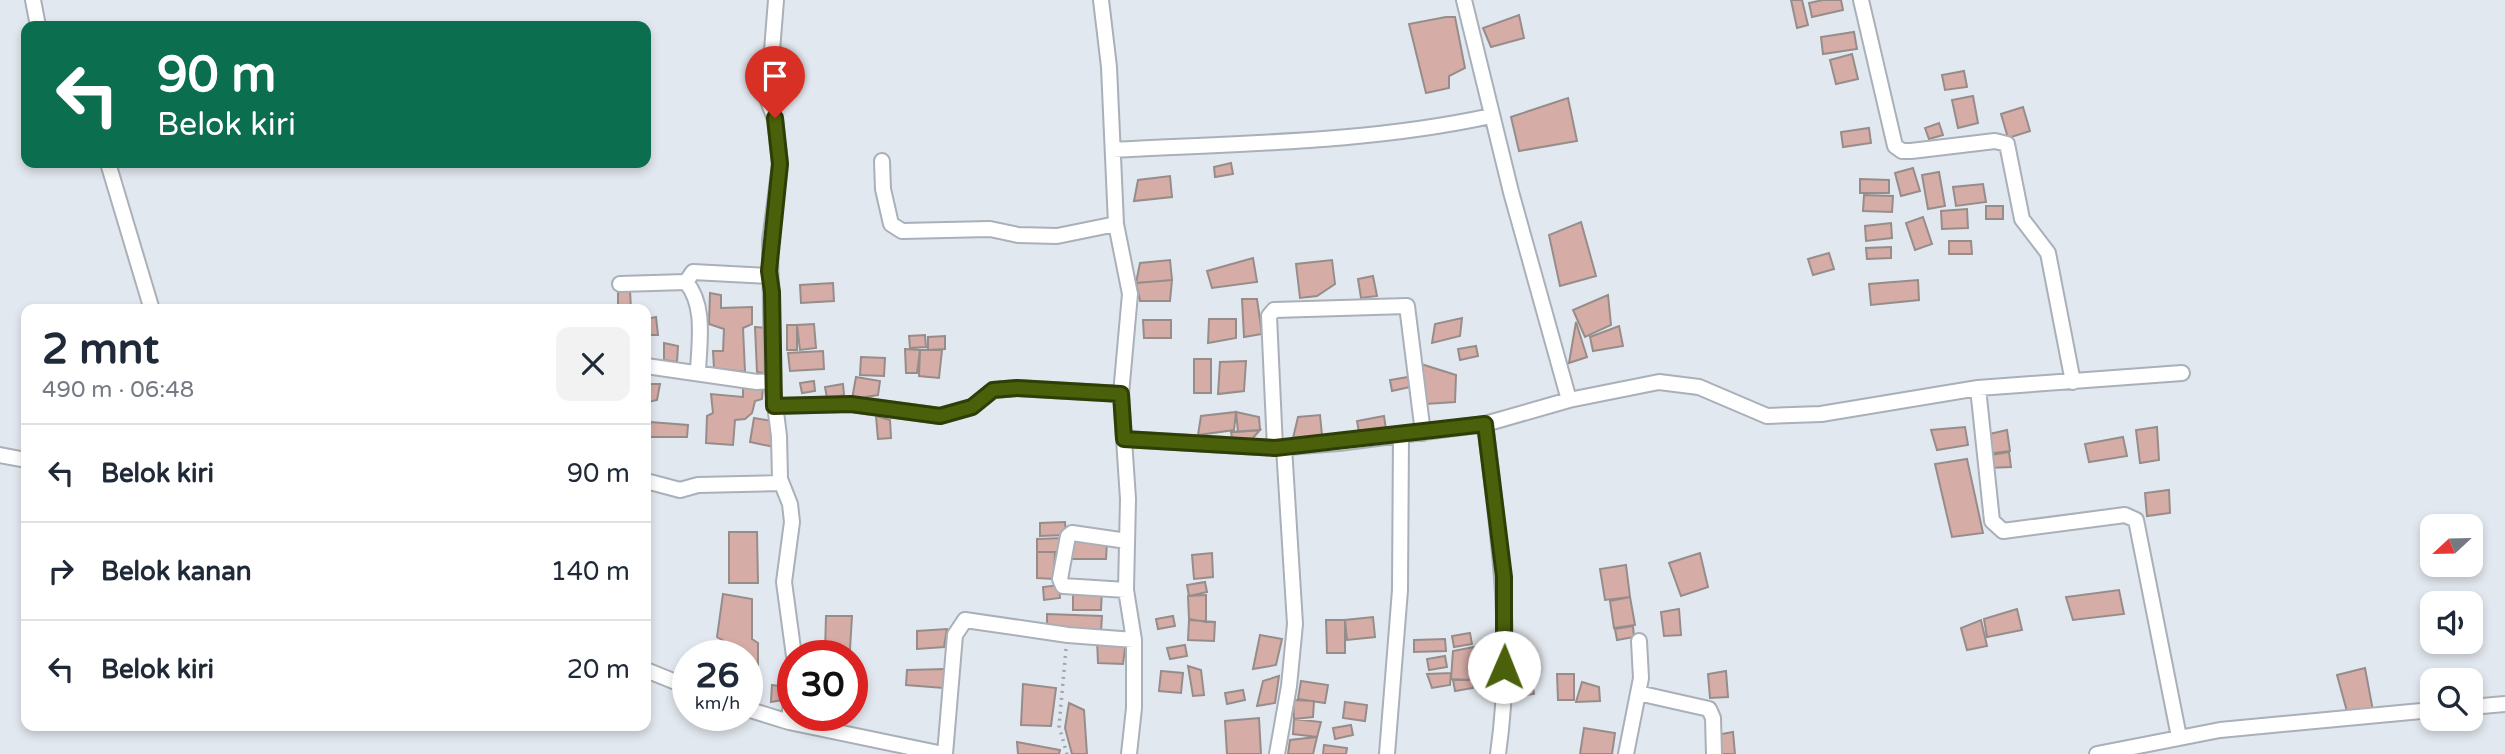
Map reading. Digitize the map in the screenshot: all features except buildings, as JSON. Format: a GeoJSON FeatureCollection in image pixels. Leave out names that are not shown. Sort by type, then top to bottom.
{"type":"FeatureCollection","features":[{"type":"Feature","properties":{"kind":"street"},"geometry":{"type":"LineString","coordinates":[[33,0],[37,21]]}},
{"type":"Feature","properties":{"kind":"street"},"geometry":{"type":"LineString","coordinates":[[776,0],[768,101],[777,126],[780,164],[770,241],[769,276],[772,292],[772,381],[781,483],[790,504],[792,522],[784,582],[792,640]]}},
{"type":"Feature","properties":{"kind":"street"},"geometry":{"type":"LineString","coordinates":[[1101,0],[1109,67],[1116,224],[1130,294],[1121,394],[1127,541],[1126,590],[1134,640],[1134,708],[1129,754]]}},
{"type":"Feature","properties":{"kind":"street"},"geometry":{"type":"LineString","coordinates":[[1464,0],[1491,116],[1569,400]]}},
{"type":"Feature","properties":{"kind":"street"},"geometry":{"type":"LineString","coordinates":[[1861,0],[1895,146],[1902,151],[1911,151],[1995,141],[2007,144],[2022,219],[2048,253],[2073,382]]}},
{"type":"Feature","properties":{"kind":"street"},"geometry":{"type":"LineString","coordinates":[[1113,150],[1300,141],[1445,126],[1491,116]]}},
{"type":"Feature","properties":{"kind":"street"},"geometry":{"type":"LineString","coordinates":[[882,161],[883,189],[891,223],[902,231],[990,229],[1018,235],[1057,236],[1116,224]]}},
{"type":"Feature","properties":{"kind":"street"},"geometry":{"type":"LineString","coordinates":[[109,168],[150,304]]}},
{"type":"Feature","properties":{"kind":"street"},"geometry":{"type":"LineString","coordinates":[[620,284],[686,282],[694,272],[769,276]]}},
{"type":"Feature","properties":{"kind":"street"},"geometry":{"type":"LineString","coordinates":[[686,282],[698,299],[698,372]]}},
{"type":"Feature","properties":{"kind":"street"},"geometry":{"type":"LineString","coordinates":[[1277,754],[1289,686],[1295,624],[1269,316],[1274,310],[1407,306],[1423,433]]}},
{"type":"Feature","properties":{"kind":"street"},"geometry":{"type":"LineString","coordinates":[[651,367],[757,382],[772,381]]}},
{"type":"Feature","properties":{"kind":"street"},"geometry":{"type":"LineString","coordinates":[[1124,439],[1279,448],[1423,433],[1485,424],[1569,400],[1659,382],[1699,387],[1767,416],[1821,414],[1978,388],[2182,373]]}},
{"type":"Feature","properties":{"kind":"street"},"geometry":{"type":"LineString","coordinates":[[774,406],[851,404],[940,416],[972,407],[993,390],[1017,388],[1121,394]]}},
{"type":"Feature","properties":{"kind":"street"},"geometry":{"type":"LineString","coordinates":[[1978,388],[1993,522],[1997,528],[2003,530],[2125,515],[2136,520],[2179,737]]}},
{"type":"Feature","properties":{"kind":"street"},"geometry":{"type":"LineString","coordinates":[[1485,424],[1504,577],[1504,688],[1498,754]]}},
{"type":"Feature","properties":{"kind":"street"},"geometry":{"type":"LineString","coordinates":[[1387,754],[1400,590],[1401,435]]}},
{"type":"Feature","properties":{"kind":"street"},"geometry":{"type":"LineString","coordinates":[[0,455],[21,459]]}},
{"type":"Feature","properties":{"kind":"street"},"geometry":{"type":"LineString","coordinates":[[651,482],[680,490],[698,485],[781,483]]}},
{"type":"Feature","properties":{"kind":"street"},"geometry":{"type":"LineString","coordinates":[[1126,590],[1063,586],[1060,579],[1068,536],[1072,533],[1127,541]]}},
{"type":"Feature","properties":{"kind":"street"},"geometry":{"type":"LineString","coordinates":[[833,731],[944,754],[954,635],[965,620],[1068,635],[1134,640]]}},
{"type":"Feature","properties":{"kind":"street"},"geometry":{"type":"LineString","coordinates":[[1626,754],[1641,678],[1639,640]]}},
{"type":"Feature","properties":{"kind":"street"},"geometry":{"type":"LineString","coordinates":[[651,672],[672,681]]}},
{"type":"Feature","properties":{"kind":"street"},"geometry":{"type":"LineString","coordinates":[[1638,693],[1709,709],[1713,718],[1714,754]]}},
{"type":"Feature","properties":{"kind":"street"},"geometry":{"type":"LineString","coordinates":[[2483,706],[2505,704]]}},
{"type":"Feature","properties":{"kind":"street"},"geometry":{"type":"LineString","coordinates":[[2098,754],[2179,737],[2289,722],[2420,711]]}},
{"type":"Feature","properties":{"kind":"path"},"geometry":{"type":"LineString","coordinates":[[1067,754],[1059,726],[1068,635]]}},
{"type":"Feature","properties":{"kind":"route"},"geometry":{"type":"LineString","coordinates":[[775,118],[780,164],[769,271],[772,292],[774,406],[851,404],[940,416],[972,407],[993,390],[1017,388],[1121,394],[1124,439],[1204,446],[1275,448],[1339,443],[1485,424],[1504,577],[1504,667]]}}]}
